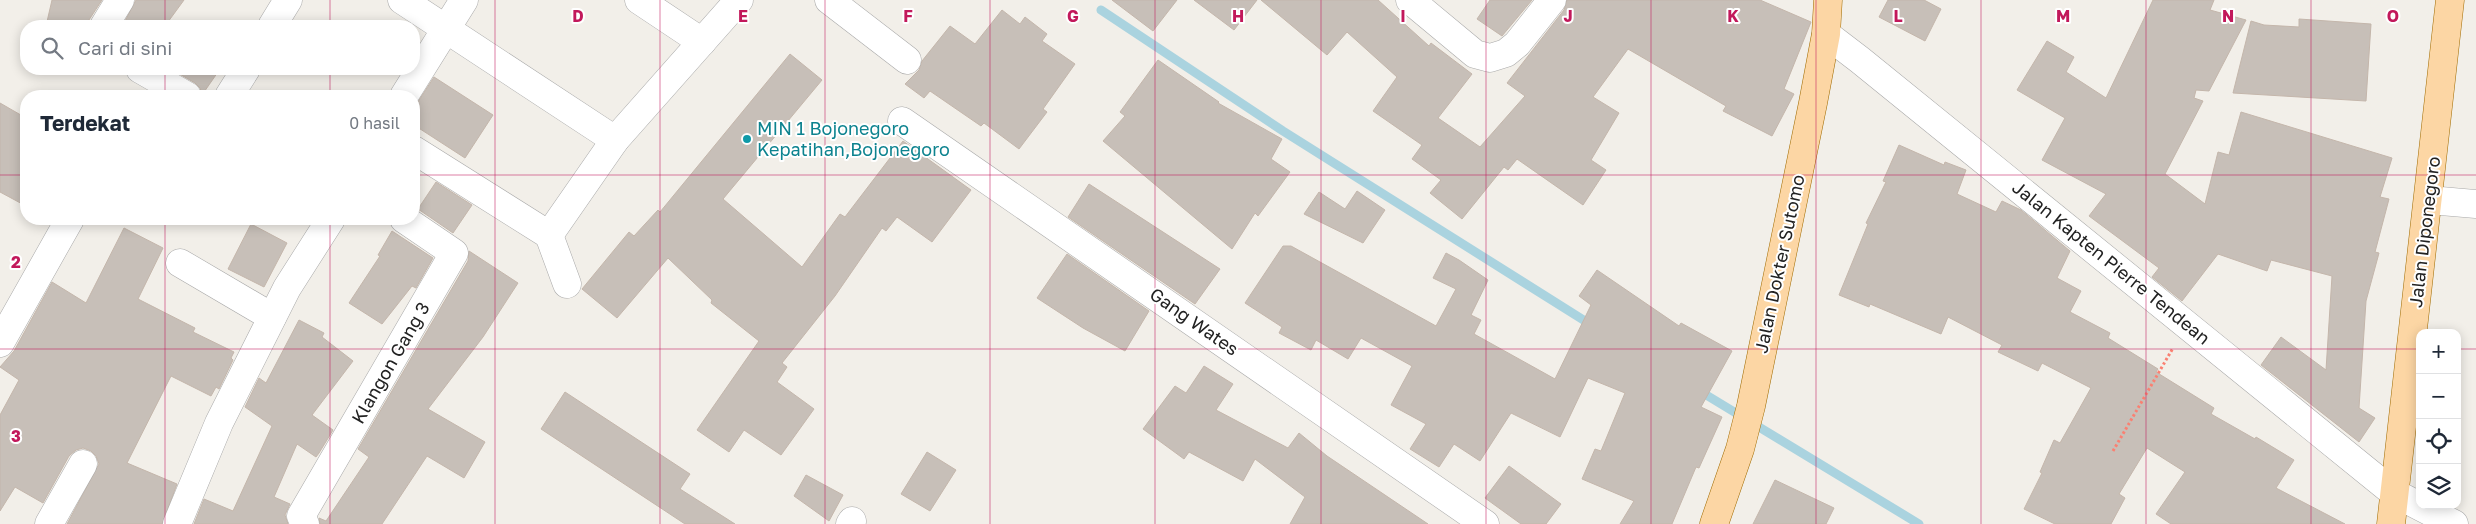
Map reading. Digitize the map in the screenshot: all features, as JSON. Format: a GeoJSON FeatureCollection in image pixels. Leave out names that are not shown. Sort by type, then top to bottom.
{"type":"FeatureCollection","features":[{"type":"Feature","properties":{"kind":"main road","name":"Jalan Dokter Sutomo"},"geometry":{"type":"LineString","coordinates":[[1714,524],[1740,449],[1751,406],[1826,34],[1828,0]]}},
{"type":"Feature","properties":{"kind":"main road","name":"Jalan Diponegoro"},"geometry":{"type":"LineString","coordinates":[[2391,524],[2429,200],[2450,0]]}},
{"type":"Feature","properties":{"kind":"street"},"geometry":{"type":"LineString","coordinates":[[108,20],[120,0]]}},
{"type":"Feature","properties":{"kind":"street"},"geometry":{"type":"LineString","coordinates":[[276,20],[288,0]]}},
{"type":"Feature","properties":{"kind":"street"},"geometry":{"type":"LineString","coordinates":[[402,0],[446,31],[615,140]]}},
{"type":"Feature","properties":{"kind":"street"},"geometry":{"type":"LineString","coordinates":[[420,71],[464,0]]}},
{"type":"Feature","properties":{"kind":"street"},"geometry":{"type":"LineString","coordinates":[[639,0],[702,42]]}},
{"type":"Feature","properties":{"kind":"street"},"geometry":{"type":"LineString","coordinates":[[549,235],[615,140],[739,0]]}},
{"type":"Feature","properties":{"kind":"street"},"geometry":{"type":"LineString","coordinates":[[829,0],[907,60]]}},
{"type":"Feature","properties":{"kind":"street"},"geometry":{"type":"LineString","coordinates":[[1410,0],[1475,54],[1490,58],[1506,53],[1517,44],[1552,0]]}},
{"type":"Feature","properties":{"kind":"street","name":"Jalan Kapten Pierre Tendean"},"geometry":{"type":"LineString","coordinates":[[1826,34],[2394,493],[2454,524]]}},
{"type":"Feature","properties":{"kind":"street"},"geometry":{"type":"LineString","coordinates":[[150,75],[177,90]]}},
{"type":"Feature","properties":{"kind":"street"},"geometry":{"type":"LineString","coordinates":[[233,90],[242,75]]}},
{"type":"Feature","properties":{"kind":"street"},"geometry":{"type":"LineString","coordinates":[[408,90],[418,75]]}},
{"type":"Feature","properties":{"kind":"street","name":"Gang Wates"},"geometry":{"type":"LineString","coordinates":[[902,121],[1485,524]]}},
{"type":"Feature","properties":{"kind":"street"},"geometry":{"type":"LineString","coordinates":[[420,154],[549,235],[567,284]]}},
{"type":"Feature","properties":{"kind":"street"},"geometry":{"type":"LineString","coordinates":[[2429,200],[2476,204]]}},
{"type":"Feature","properties":{"kind":"street"},"geometry":{"type":"LineString","coordinates":[[0,343],[67,225]]}},
{"type":"Feature","properties":{"kind":"street"},"geometry":{"type":"LineString","coordinates":[[177,524],[219,423],[272,316],[287,288],[327,225]]}},
{"type":"Feature","properties":{"kind":"street","name":"Klangon Gang 3"},"geometry":{"type":"LineString","coordinates":[[305,524],[301,516],[454,253],[413,225]]}},
{"type":"Feature","properties":{"kind":"street"},"geometry":{"type":"LineString","coordinates":[[180,263],[272,316]]}},
{"type":"Feature","properties":{"kind":"street"},"geometry":{"type":"LineString","coordinates":[[49,524],[83,464]]}},
{"type":"Feature","properties":{"kind":"path"},"geometry":{"type":"LineString","coordinates":[[2113,451],[2186,324]]}},
{"type":"Feature","properties":{"kind":"building"},"geometry":{"type":"Polygon","coordinates":[[[52,0],[102,0],[89,20],[47,20],[52,0]]]}},
{"type":"Feature","properties":{"kind":"building"},"geometry":{"type":"Polygon","coordinates":[[[136,0],[184,0],[169,20],[126,20],[136,0]]]}},
{"type":"Feature","properties":{"kind":"building"},"geometry":{"type":"Polygon","coordinates":[[[1112,0],[1177,0],[1153,31],[1112,0]]]}},
{"type":"Feature","properties":{"kind":"building"},"geometry":{"type":"Polygon","coordinates":[[[1194,0],[1257,0],[1234,30],[1194,0]]]}},
{"type":"Feature","properties":{"kind":"building"},"geometry":{"type":"Polygon","coordinates":[[[1261,0],[1378,0],[1429,46],[1431,43],[1472,74],[1438,118],[1480,147],[1525,96],[1507,83],[1564,10],[1567,0],[1760,0],[1811,22],[1784,89],[1794,94],[1772,136],[1723,111],[1726,106],[1628,49],[1593,97],[1619,113],[1591,160],[1606,170],[1583,205],[1517,159],[1508,170],[1504,167],[1462,219],[1430,193],[1441,180],[1412,159],[1422,145],[1373,111],[1397,77],[1347,32],[1327,55],[1261,0]]]}},
{"type":"Feature","properties":{"kind":"building"},"geometry":{"type":"Polygon","coordinates":[[[1490,0],[1532,0],[1502,36],[1477,19],[1490,0]]]}},
{"type":"Feature","properties":{"kind":"building"},"geometry":{"type":"Polygon","coordinates":[[[1888,0],[1924,0],[1941,9],[1925,41],[1879,17],[1888,0]]]}},
{"type":"Feature","properties":{"kind":"building"},"geometry":{"type":"Polygon","coordinates":[[[2153,0],[2214,0],[2210,10],[2246,20],[2209,91],[2196,90],[2194,98],[2203,101],[2165,174],[2205,204],[2218,152],[2229,155],[2241,112],[2392,158],[2380,197],[2389,199],[2375,252],[2379,253],[2366,301],[2359,408],[2375,418],[2359,442],[2261,365],[2281,337],[2326,370],[2332,276],[2271,260],[2267,271],[2218,254],[2182,301],[2152,277],[2159,268],[2089,216],[2106,194],[2042,160],[2065,118],[2017,90],[2047,41],[2074,57],[2066,72],[2106,98],[2153,0]]]}},
{"type":"Feature","properties":{"kind":"building"},"geometry":{"type":"Polygon","coordinates":[[[1002,10],[1020,24],[1025,17],[1047,34],[1042,41],[1075,64],[1043,109],[1047,112],[1019,149],[984,123],[981,126],[930,91],[924,98],[905,84],[919,70],[922,61],[950,26],[975,44],[1002,10]]]}},
{"type":"Feature","properties":{"kind":"building"},"geometry":{"type":"Polygon","coordinates":[[[2299,19],[2371,24],[2366,101],[2233,93],[2251,21],[2264,25],[2299,27],[2299,19]]]}},
{"type":"Feature","properties":{"kind":"building"},"geometry":{"type":"Polygon","coordinates":[[[790,54],[822,80],[723,199],[802,267],[840,214],[845,217],[903,141],[971,190],[932,242],[897,217],[886,231],[882,228],[835,296],[782,363],[787,367],[777,382],[814,409],[781,455],[744,430],[729,452],[697,430],[759,341],[711,303],[712,300],[668,258],[617,318],[582,289],[629,232],[634,236],[658,210],[660,212],[790,54]]]}},
{"type":"Feature","properties":{"kind":"building"},"geometry":{"type":"Polygon","coordinates":[[[1158,60],[1218,103],[1282,139],[1271,159],[1290,172],[1258,216],[1255,213],[1232,249],[1103,141],[1125,116],[1120,112],[1158,60]]]}},
{"type":"Feature","properties":{"kind":"building"},"geometry":{"type":"Polygon","coordinates":[[[181,75],[216,75],[205,90],[201,90],[195,83],[181,75]]]}},
{"type":"Feature","properties":{"kind":"building"},"geometry":{"type":"Polygon","coordinates":[[[434,77],[493,115],[465,158],[420,129],[420,99],[434,77]]]}},
{"type":"Feature","properties":{"kind":"building"},"geometry":{"type":"Polygon","coordinates":[[[0,103],[20,115],[20,203],[0,192],[0,103]]]}},
{"type":"Feature","properties":{"kind":"building"},"geometry":{"type":"Polygon","coordinates":[[[1899,145],[1944,165],[1945,162],[1966,170],[1957,194],[1996,212],[2002,201],[2021,210],[2070,251],[2057,278],[2081,291],[2070,312],[2110,333],[2108,338],[2158,369],[2156,372],[2214,408],[2211,414],[2255,439],[2256,437],[2294,460],[2276,488],[2345,524],[2171,524],[2156,514],[2185,472],[2147,448],[2119,494],[2125,498],[2111,524],[2055,524],[2024,509],[2042,473],[2040,472],[2054,440],[2060,443],[2091,388],[2042,363],[2038,371],[1998,352],[2002,345],[1948,317],[1941,334],[1870,304],[1869,307],[1839,295],[1868,224],[1866,223],[1886,182],[1883,181],[1899,145]]]}},
{"type":"Feature","properties":{"kind":"building"},"geometry":{"type":"Polygon","coordinates":[[[436,182],[472,205],[453,233],[420,210],[420,206],[436,182]]]}},
{"type":"Feature","properties":{"kind":"building"},"geometry":{"type":"Polygon","coordinates":[[[1089,184],[1220,269],[1195,304],[1068,217],[1089,184]]]}},
{"type":"Feature","properties":{"kind":"building"},"geometry":{"type":"Polygon","coordinates":[[[1357,191],[1385,210],[1363,243],[1304,214],[1319,192],[1345,209],[1357,191]]]}},
{"type":"Feature","properties":{"kind":"building"},"geometry":{"type":"Polygon","coordinates":[[[250,225],[287,243],[264,287],[228,269],[250,225]]]}},
{"type":"Feature","properties":{"kind":"building"},"geometry":{"type":"Polygon","coordinates":[[[124,228],[163,248],[138,299],[195,328],[193,332],[234,352],[231,358],[233,360],[219,389],[216,387],[211,396],[171,376],[127,463],[177,484],[162,524],[67,524],[99,464],[96,456],[91,451],[83,448],[76,450],[69,456],[43,503],[15,487],[0,511],[0,415],[19,380],[0,367],[14,351],[52,282],[86,303],[124,228]]]}},
{"type":"Feature","properties":{"kind":"building"},"geometry":{"type":"Polygon","coordinates":[[[392,231],[433,258],[416,288],[412,286],[382,324],[349,303],[380,256],[378,255],[392,231]]]}},
{"type":"Feature","properties":{"kind":"building"},"geometry":{"type":"Polygon","coordinates":[[[1283,246],[1291,246],[1436,326],[1456,289],[1433,278],[1446,253],[1488,280],[1471,315],[1481,320],[1474,334],[1555,379],[1591,305],[1579,296],[1597,270],[1679,326],[1681,323],[1732,351],[1701,407],[1722,417],[1699,468],[1696,467],[1672,524],[1620,524],[1634,501],[1582,479],[1595,449],[1601,451],[1625,393],[1588,378],[1560,437],[1511,413],[1480,461],[1454,444],[1439,467],[1410,449],[1426,424],[1391,405],[1412,366],[1361,338],[1348,359],[1316,340],[1311,350],[1279,333],[1282,327],[1245,303],[1283,246]]]}},
{"type":"Feature","properties":{"kind":"building"},"geometry":{"type":"Polygon","coordinates":[[[469,251],[518,283],[483,337],[428,409],[485,442],[464,478],[427,456],[382,524],[320,524],[319,518],[326,521],[369,457],[358,449],[468,261],[469,251]]]}},
{"type":"Feature","properties":{"kind":"building"},"geometry":{"type":"Polygon","coordinates":[[[1067,254],[1149,311],[1125,351],[1083,328],[1037,298],[1067,254]]]}},
{"type":"Feature","properties":{"kind":"building"},"geometry":{"type":"Polygon","coordinates":[[[299,320],[324,333],[322,337],[353,361],[312,415],[333,430],[316,457],[297,444],[274,497],[290,504],[285,515],[288,524],[194,524],[204,499],[233,511],[272,426],[245,407],[259,378],[266,383],[299,320]]]}},
{"type":"Feature","properties":{"kind":"building"},"geometry":{"type":"Polygon","coordinates":[[[1204,366],[1233,384],[1216,410],[1288,448],[1299,433],[1327,456],[1428,524],[1290,524],[1305,497],[1255,459],[1243,481],[1189,452],[1184,459],[1143,429],[1175,386],[1186,393],[1204,366]]]}},
{"type":"Feature","properties":{"kind":"building"},"geometry":{"type":"Polygon","coordinates":[[[565,392],[690,474],[680,489],[735,524],[685,524],[541,429],[565,392]]]}},
{"type":"Feature","properties":{"kind":"building"},"geometry":{"type":"Polygon","coordinates":[[[927,452],[956,470],[930,511],[901,494],[927,452]]]}},
{"type":"Feature","properties":{"kind":"building"},"geometry":{"type":"Polygon","coordinates":[[[1509,466],[1561,504],[1546,524],[1521,524],[1485,498],[1509,466]]]}},
{"type":"Feature","properties":{"kind":"building"},"geometry":{"type":"Polygon","coordinates":[[[806,475],[843,495],[829,521],[794,496],[806,475]]]}},
{"type":"Feature","properties":{"kind":"building"},"geometry":{"type":"Polygon","coordinates":[[[1775,480],[1834,508],[1826,524],[1753,524],[1775,480]]]}},
{"type":"Feature","properties":{"kind":"waterway"},"geometry":{"type":"LineString","coordinates":[[1101,10],[1283,131],[1593,326]]}},
{"type":"Feature","properties":{"kind":"waterway"},"geometry":{"type":"LineString","coordinates":[[1698,390],[1919,524]]}},
{"type":"Feature","properties":{"kind":"place","name":"MIN 1 Bojonegoro Kepatihan,Bojonegoro"},"geometry":{"type":"Point","coordinates":[747,139]}}]}
